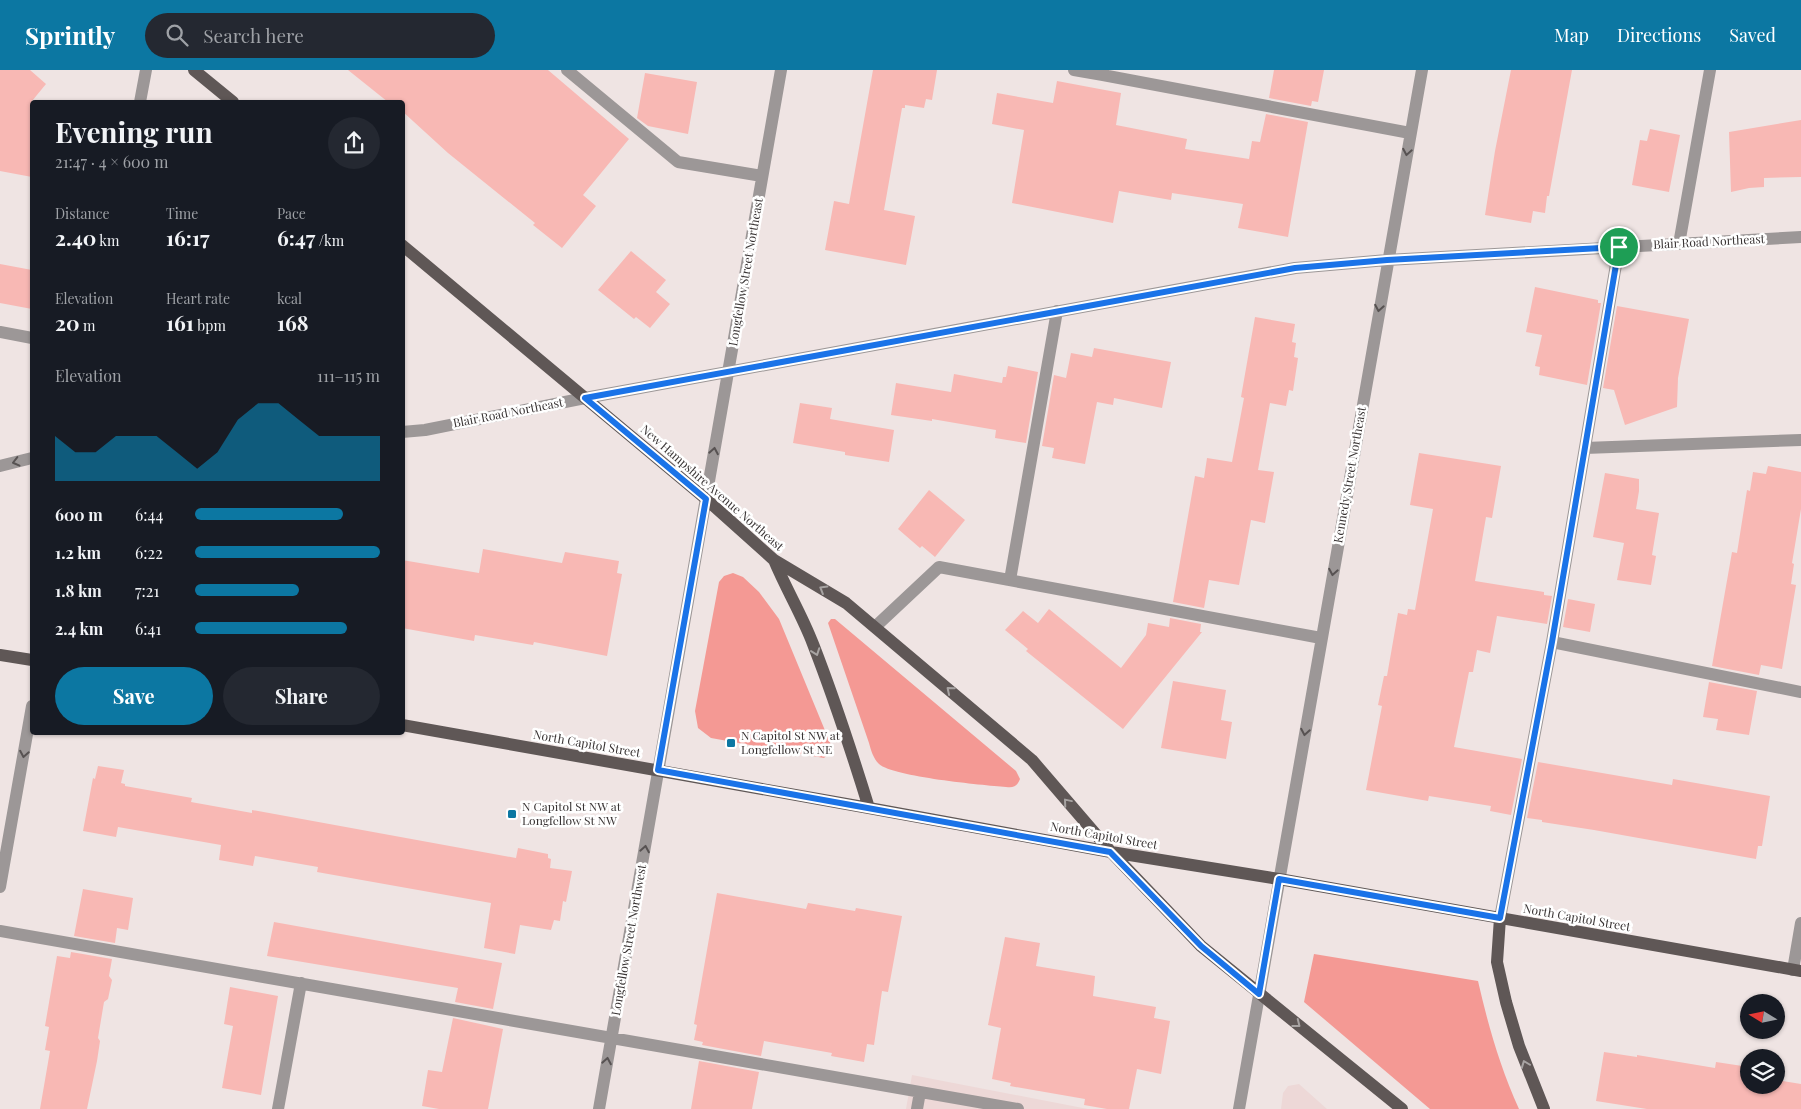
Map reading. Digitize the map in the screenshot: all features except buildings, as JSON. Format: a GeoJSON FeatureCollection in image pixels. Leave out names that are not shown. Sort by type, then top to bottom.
{"type":"FeatureCollection","features":[{"type":"Feature","properties":{"kind":"main road"},"geometry":{"type":"LineString","coordinates":[[194,70],[230,100]]}},
{"type":"Feature","properties":{"kind":"main road","name":"New Hampshire Avenue Northeast"},"geometry":{"type":"LineString","coordinates":[[405,248],[706,499],[774,560],[846,603],[1032,760],[1110,852],[1201,946],[1402,1109]]}},
{"type":"Feature","properties":{"kind":"main road"},"geometry":{"type":"LineString","coordinates":[[774,560],[786,590],[801,616],[813,644],[850,746],[869,808]]}},
{"type":"Feature","properties":{"kind":"main road"},"geometry":{"type":"LineString","coordinates":[[0,655],[30,660]]}},
{"type":"Feature","properties":{"kind":"main road","name":"North Capitol Street"},"geometry":{"type":"LineString","coordinates":[[405,726],[1110,852],[1279,879],[1797,971]]}},
{"type":"Feature","properties":{"kind":"main road"},"geometry":{"type":"LineString","coordinates":[[1500,918],[1497,962],[1506,1002],[1519,1046],[1544,1109]]}},
{"type":"Feature","properties":{"kind":"street"},"geometry":{"type":"LineString","coordinates":[[140,100],[146,70]]}},
{"type":"Feature","properties":{"kind":"street"},"geometry":{"type":"LineString","coordinates":[[567,70],[678,162],[762,176]]}},
{"type":"Feature","properties":{"kind":"street","name":"Longfellow Street Northeast"},"geometry":{"type":"LineString","coordinates":[[658,770],[781,70]]}},
{"type":"Feature","properties":{"kind":"street"},"geometry":{"type":"LineString","coordinates":[[1074,70],[1103,72],[1410,133]]}},
{"type":"Feature","properties":{"kind":"street","name":"Kennedy Street Northeast"},"geometry":{"type":"LineString","coordinates":[[1239,1109],[1387,260],[1422,70]]}},
{"type":"Feature","properties":{"kind":"street"},"geometry":{"type":"LineString","coordinates":[[1679,244],[1710,70]]}},
{"type":"Feature","properties":{"kind":"street","name":"Blair Road Northeast"},"geometry":{"type":"LineString","coordinates":[[405,432],[425,430],[585,398],[1295,268],[1387,260],[1801,237]]}},
{"type":"Feature","properties":{"kind":"street"},"geometry":{"type":"LineString","coordinates":[[1500,918],[1552,642],[1619,247]]}},
{"type":"Feature","properties":{"kind":"street"},"geometry":{"type":"LineString","coordinates":[[1010,580],[1057,311]]}},
{"type":"Feature","properties":{"kind":"street"},"geometry":{"type":"LineString","coordinates":[[0,332],[30,338]]}},
{"type":"Feature","properties":{"kind":"street"},"geometry":{"type":"LineString","coordinates":[[1585,448],[1801,440]]}},
{"type":"Feature","properties":{"kind":"street"},"geometry":{"type":"LineString","coordinates":[[0,466],[30,458]]}},
{"type":"Feature","properties":{"kind":"street"},"geometry":{"type":"LineString","coordinates":[[875,627],[939,566],[1321,638]]}},
{"type":"Feature","properties":{"kind":"street"},"geometry":{"type":"LineString","coordinates":[[1552,642],[1801,692]]}},
{"type":"Feature","properties":{"kind":"street"},"geometry":{"type":"LineString","coordinates":[[0,887],[30,717]]}},
{"type":"Feature","properties":{"kind":"street","name":"Longfellow Street Northwest"},"geometry":{"type":"LineString","coordinates":[[599,1109],[658,770]]}},
{"type":"Feature","properties":{"kind":"street"},"geometry":{"type":"LineString","coordinates":[[1797,971],[1801,923]]}},
{"type":"Feature","properties":{"kind":"street"},"geometry":{"type":"LineString","coordinates":[[0,931],[1018,1109]]}},
{"type":"Feature","properties":{"kind":"street"},"geometry":{"type":"LineString","coordinates":[[278,1109],[301,983]]}},
{"type":"Feature","properties":{"kind":"street"},"geometry":{"type":"LineString","coordinates":[[917,1109],[920,1092]]}},
{"type":"Feature","properties":{"kind":"shaded area"},"geometry":{"type":"Polygon","coordinates":[[[733,573],[743,577],[759,592],[779,619],[831,745],[831,751],[824,758],[711,738],[698,728],[695,711],[719,582],[724,576],[733,573]]]}},
{"type":"Feature","properties":{"kind":"shaded area"},"geometry":{"type":"Polygon","coordinates":[[[831,619],[835,619],[1016,771],[1020,779],[1018,784],[1008,787],[939,780],[902,773],[879,764],[871,751],[828,623],[831,619]]]}},
{"type":"Feature","properties":{"kind":"shaded area"},"geometry":{"type":"Polygon","coordinates":[[[1314,954],[1478,981],[1495,1046],[1519,1109],[1430,1109],[1304,1002],[1314,954]]]}},
{"type":"Feature","properties":{"kind":"shaded area"},"geometry":{"type":"Polygon","coordinates":[[[912,1075],[1088,1109],[906,1109],[912,1075]]]}},
{"type":"Feature","properties":{"kind":"shaded area"},"geometry":{"type":"Polygon","coordinates":[[[1299,1084],[1327,1109],[1281,1109],[1283,1093],[1288,1086],[1299,1084]]]}},
{"type":"Feature","properties":{"kind":"place","name":"N Capitol St NW at Longfellow St NE"},"geometry":{"type":"Point","coordinates":[731,743]}},
{"type":"Feature","properties":{"kind":"place","name":"N Capitol St NW at Longfellow St NW"},"geometry":{"type":"Point","coordinates":[512,814]}},
{"type":"Feature","properties":{"kind":"route"},"geometry":{"type":"LineString","coordinates":[[1619,247],[1552,642],[1500,918],[1279,879],[1259,994],[1201,946],[1110,852],[658,770],[706,499],[585,398],[1295,268],[1387,260],[1619,247]]}}]}
